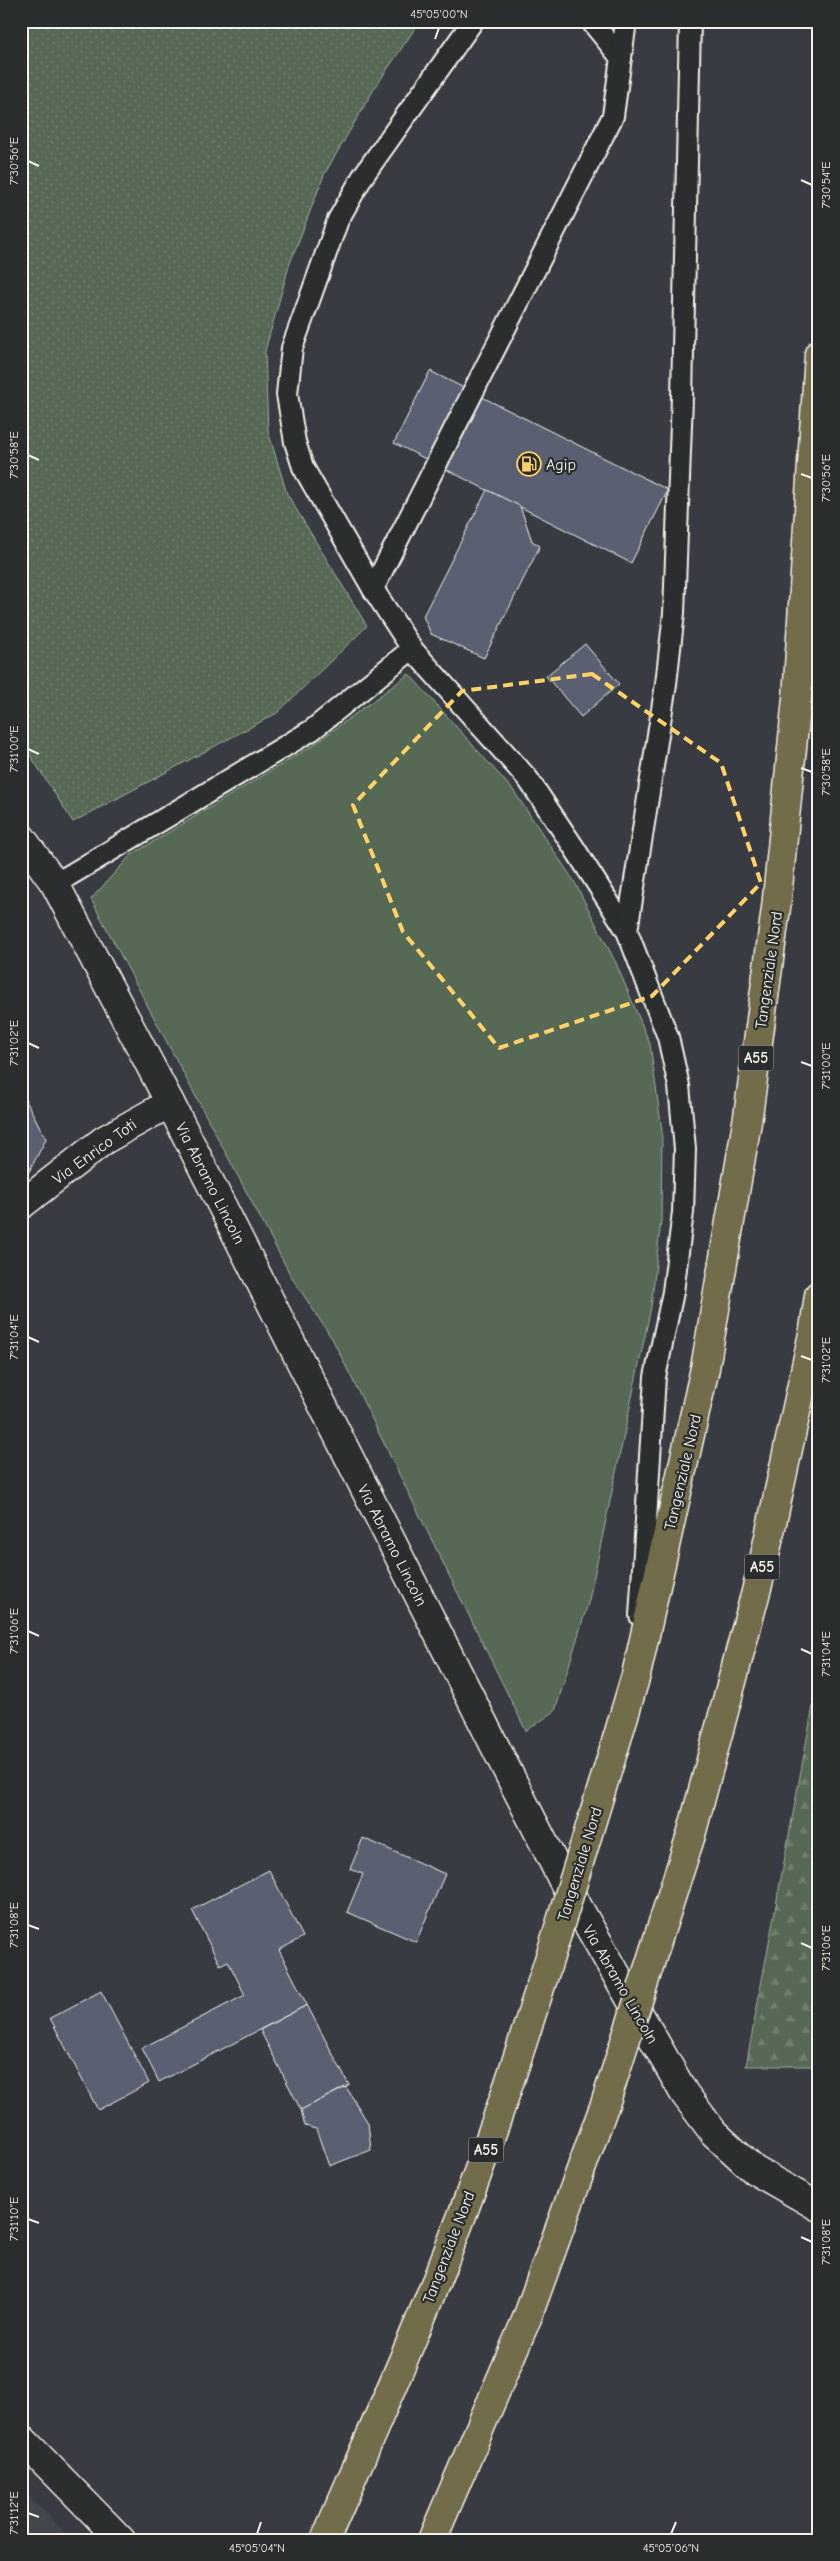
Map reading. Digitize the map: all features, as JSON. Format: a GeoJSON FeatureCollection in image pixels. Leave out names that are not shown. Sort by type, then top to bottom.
{"type":"FeatureCollection","features":[{"type":"Feature","properties":{"kind":"highway","name":"Tangenziale Nord"},"geometry":{"type":"LineString","coordinates":[[325,2540],[406,2356],[487,2146],[554,1947],[636,1675],[705,1368],[746,1126],[776,908],[798,689],[819,354]]}},
{"type":"Feature","properties":{"kind":"highway","name":"A55"},"geometry":{"type":"LineString","coordinates":[[432,2540],[530,2309],[606,2101],[691,1835],[762,1569],[812,1339],[819,1296]]}},
{"type":"Feature","properties":{"kind":"street","name":"Via Abramo Lincoln"},"geometry":{"type":"LineString","coordinates":[[21,837],[56,884],[170,1103],[562,1879],[684,2093],[714,2133],[754,2170],[819,2207]]}},
{"type":"Feature","properties":{"kind":"street","name":"Via Enrico Toti"},"geometry":{"type":"LineString","coordinates":[[21,1206],[104,1140],[170,1103]]}},
{"type":"Feature","properties":{"kind":"street"},"geometry":{"type":"LineString","coordinates":[[21,2438],[114,2538]]}},
{"type":"Feature","properties":{"kind":"lane"},"geometry":{"type":"LineString","coordinates":[[473,21],[363,176],[338,220],[292,348],[287,394],[295,442],[303,467],[374,589],[412,649],[528,779],[627,931],[668,1036],[679,1086],[685,1149],[683,1212],[672,1292],[655,1377],[636,1675]]}},
{"type":"Feature","properties":{"kind":"lane"},"geometry":{"type":"LineString","coordinates":[[591,21],[621,58]]}},
{"type":"Feature","properties":{"kind":"lane"},"geometry":{"type":"LineString","coordinates":[[374,589],[613,116],[626,21]]}},
{"type":"Feature","properties":{"kind":"lane"},"geometry":{"type":"LineString","coordinates":[[627,931],[666,684],[674,613],[682,397],[690,21]]}},
{"type":"Feature","properties":{"kind":"lane"},"geometry":{"type":"LineString","coordinates":[[56,884],[312,730],[412,649]]}},
{"type":"Feature","properties":{"kind":"highlighted area"},"geometry":{"type":"Polygon","coordinates":[[[592,674],[721,763],[761,883],[652,996],[499,1048],[403,932],[353,805],[462,691],[592,674]]]}},
{"type":"Feature","properties":{"kind":"shaded area"},"geometry":{"type":"Polygon","coordinates":[[[21,2488],[72,2540],[21,2540],[21,2488]]]}},
{"type":"Feature","properties":{"kind":"green space"},"geometry":{"type":"Polygon","coordinates":[[[21,21],[420,21],[374,89],[324,175],[289,266],[265,351],[268,431],[287,494],[367,626],[277,713],[73,822],[21,741],[21,21]]]}},
{"type":"Feature","properties":{"kind":"green space"},"geometry":{"type":"Polygon","coordinates":[[[409,674],[513,790],[574,881],[616,963],[650,1044],[662,1131],[661,1221],[651,1307],[589,1600],[555,1711],[526,1731],[333,1340],[291,1276],[91,899],[131,855],[312,746],[409,674]]]}},
{"type":"Feature","properties":{"kind":"green space"},"geometry":{"type":"Polygon","coordinates":[[[819,1674],[819,2066],[746,2066],[819,1674]]]}},
{"type":"Feature","properties":{"kind":"building"},"geometry":{"type":"Polygon","coordinates":[[[430,371],[668,490],[631,563],[394,443],[430,371]]]}},
{"type":"Feature","properties":{"kind":"building"},"geometry":{"type":"Polygon","coordinates":[[[487,490],[520,506],[532,541],[540,546],[484,658],[431,634],[423,616],[487,490]]]}},
{"type":"Feature","properties":{"kind":"building"},"geometry":{"type":"Polygon","coordinates":[[[585,644],[619,684],[581,717],[546,676],[585,644]]]}},
{"type":"Feature","properties":{"kind":"building"},"geometry":{"type":"Polygon","coordinates":[[[21,1091],[46,1139],[21,1187],[21,1091]]]}},
{"type":"Feature","properties":{"kind":"building"},"geometry":{"type":"Polygon","coordinates":[[[363,1838],[445,1874],[416,1942],[347,1912],[363,1874],[350,1869],[363,1838]]]}},
{"type":"Feature","properties":{"kind":"building"},"geometry":{"type":"Polygon","coordinates":[[[269,1870],[303,1937],[279,1950],[307,2005],[159,2082],[142,2048],[245,1995],[228,1961],[220,1965],[192,1910],[269,1870]]]}},
{"type":"Feature","properties":{"kind":"building"},"geometry":{"type":"Polygon","coordinates":[[[101,1991],[149,2083],[98,2110],[50,2018],[101,1991]]]}},
{"type":"Feature","properties":{"kind":"building"},"geometry":{"type":"Polygon","coordinates":[[[307,2005],[349,2085],[301,2110],[260,2030],[307,2005]]]}},
{"type":"Feature","properties":{"kind":"building"},"geometry":{"type":"Polygon","coordinates":[[[346,2087],[368,2123],[371,2150],[329,2166],[316,2129],[305,2126],[301,2110],[346,2087]]]}},
{"type":"Feature","properties":{"kind":"building"},"geometry":{"type":"Polygon","coordinates":[[[566,2535],[612,2540],[566,2540],[566,2535]]]}},
{"type":"Feature","properties":{"kind":"place","name":"Agip"},"geometry":{"type":"Point","coordinates":[529,464]}}]}
